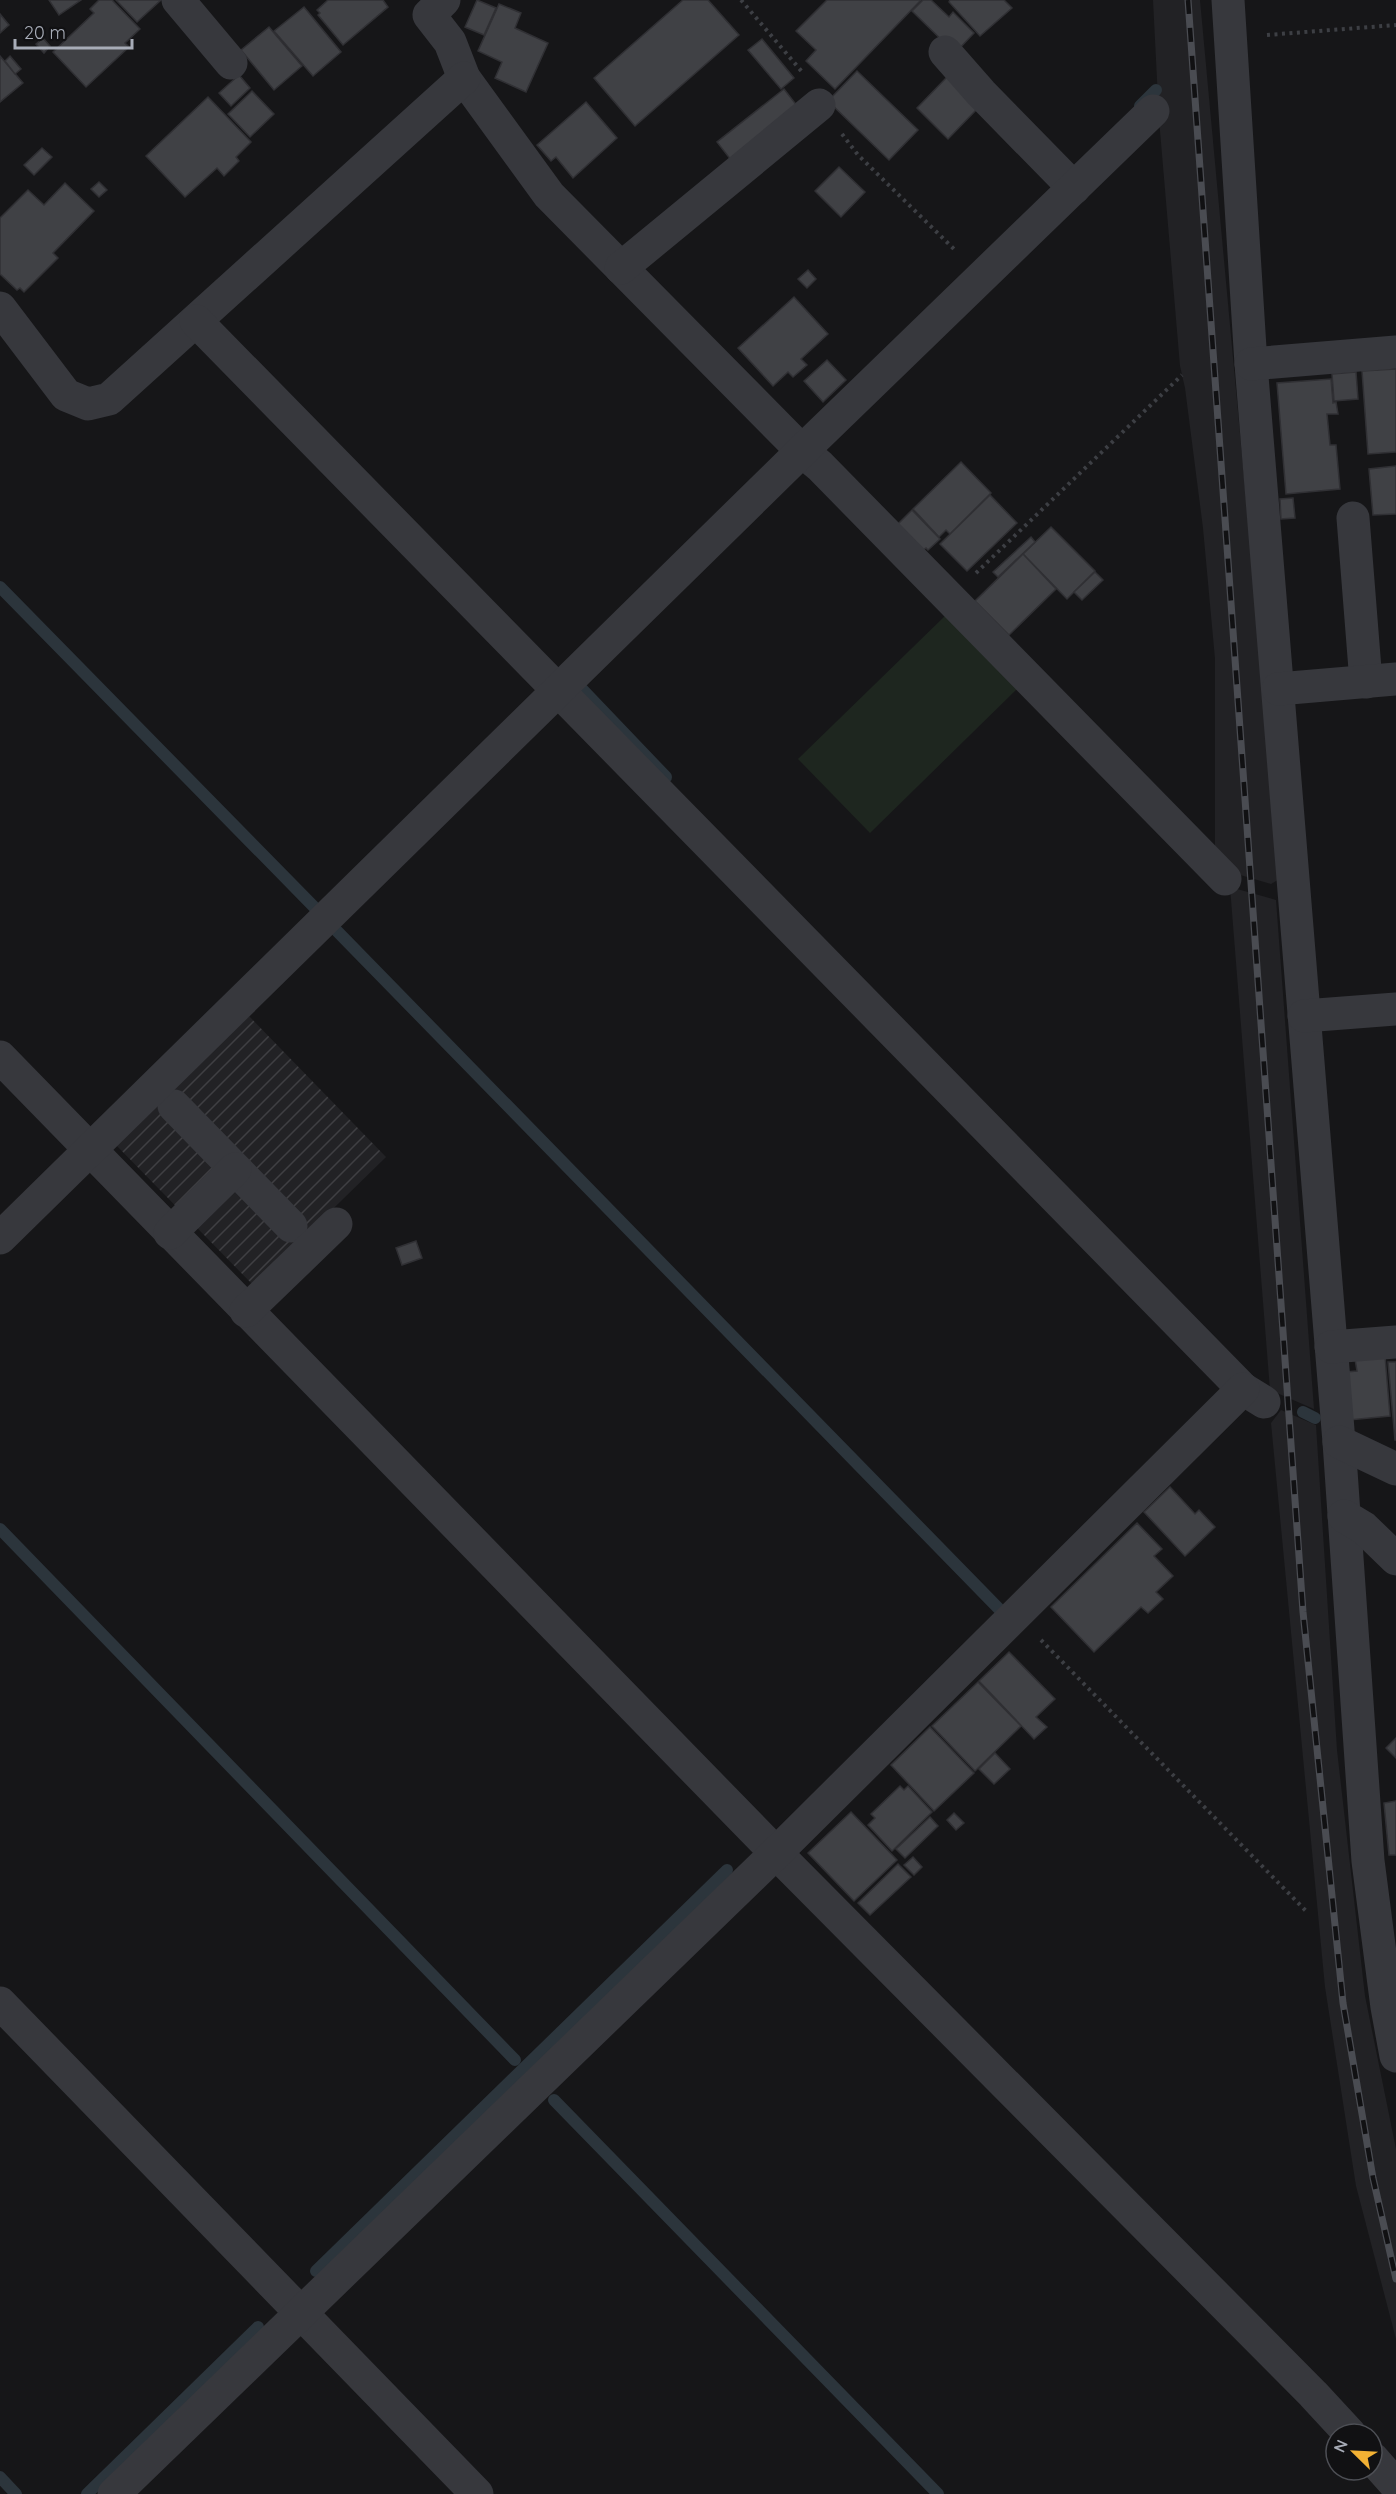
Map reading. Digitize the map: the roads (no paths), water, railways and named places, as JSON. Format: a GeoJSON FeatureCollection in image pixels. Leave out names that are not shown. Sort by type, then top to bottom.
{"type":"FeatureCollection","features":[{"type":"Feature","properties":{"kind":"street"},"geometry":{"type":"LineString","coordinates":[[178,0],[231,63]]}},
{"type":"Feature","properties":{"kind":"street"},"geometry":{"type":"LineString","coordinates":[[430,5],[450,42],[464,78],[549,195],[802,451],[820,466],[1225,879]]}},
{"type":"Feature","properties":{"kind":"street"},"geometry":{"type":"LineString","coordinates":[[1231,12],[1251,364],[1339,1442],[1368,1861],[1387,2007],[1396,2056]]}},
{"type":"Feature","properties":{"kind":"street"},"geometry":{"type":"LineString","coordinates":[[945,52],[981,93],[1074,188]]}},
{"type":"Feature","properties":{"kind":"street"},"geometry":{"type":"LineString","coordinates":[[0,308],[66,395],[88,404],[109,399],[464,78]]}},
{"type":"Feature","properties":{"kind":"street"},"geometry":{"type":"LineString","coordinates":[[621,268],[819,105]]}},
{"type":"Feature","properties":{"kind":"street"},"geometry":{"type":"LineString","coordinates":[[0,1238],[802,451],[1153,111]]}},
{"type":"Feature","properties":{"kind":"street"},"geometry":{"type":"LineString","coordinates":[[114,2494],[776,1853],[1016,1614],[1253,1395],[196,321]]}},
{"type":"Feature","properties":{"kind":"street"},"geometry":{"type":"LineString","coordinates":[[1251,364],[1396,352]]}},
{"type":"Feature","properties":{"kind":"street"},"geometry":{"type":"LineString","coordinates":[[1278,689],[1381,680],[1353,518]]}},
{"type":"Feature","properties":{"kind":"street"},"geometry":{"type":"LineString","coordinates":[[1304,1016],[1396,1010]]}},
{"type":"Feature","properties":{"kind":"street"},"geometry":{"type":"LineString","coordinates":[[0,1057],[776,1853],[1339,2422]]}},
{"type":"Feature","properties":{"kind":"street"},"geometry":{"type":"LineString","coordinates":[[174,1106],[291,1226]]}},
{"type":"Feature","properties":{"kind":"street"},"geometry":{"type":"LineString","coordinates":[[170,1233],[235,1169]]}},
{"type":"Feature","properties":{"kind":"street"},"geometry":{"type":"LineString","coordinates":[[246,1311],[336,1224]]}},
{"type":"Feature","properties":{"kind":"street"},"geometry":{"type":"LineString","coordinates":[[1331,1347],[1396,1342]]}},
{"type":"Feature","properties":{"kind":"street"},"geometry":{"type":"LineString","coordinates":[[1339,1442],[1396,1469]]}},
{"type":"Feature","properties":{"kind":"street"},"geometry":{"type":"LineString","coordinates":[[1344,1516],[1364,1528],[1396,1559]]}},
{"type":"Feature","properties":{"kind":"street"},"geometry":{"type":"LineString","coordinates":[[0,2002],[477,2494]]}},
{"type":"Feature","properties":{"kind":"street"},"geometry":{"type":"LineString","coordinates":[[1384,2472],[1396,2485]]}},
{"type":"Feature","properties":{"kind":"waterway"},"geometry":{"type":"LineString","coordinates":[[1140,106],[1156,90]]}},
{"type":"Feature","properties":{"kind":"waterway"},"geometry":{"type":"LineString","coordinates":[[0,587],[318,911]]}},
{"type":"Feature","properties":{"kind":"waterway"},"geometry":{"type":"LineString","coordinates":[[579,686],[666,777]]}},
{"type":"Feature","properties":{"kind":"waterway"},"geometry":{"type":"LineString","coordinates":[[334,928],[1002,1612]]}},
{"type":"Feature","properties":{"kind":"waterway"},"geometry":{"type":"LineString","coordinates":[[1303,1412],[1315,1418]]}},
{"type":"Feature","properties":{"kind":"waterway"},"geometry":{"type":"LineString","coordinates":[[0,1529],[515,2060]]}},
{"type":"Feature","properties":{"kind":"waterway"},"geometry":{"type":"LineString","coordinates":[[316,2271],[727,1870]]}},
{"type":"Feature","properties":{"kind":"waterway"},"geometry":{"type":"LineString","coordinates":[[554,2100],[938,2494]]}},
{"type":"Feature","properties":{"kind":"waterway"},"geometry":{"type":"LineString","coordinates":[[87,2494],[258,2327]]}},
{"type":"Feature","properties":{"kind":"waterway"},"geometry":{"type":"LineString","coordinates":[[0,2477],[16,2494]]}},
{"type":"Feature","properties":{"kind":"railway"},"geometry":{"type":"LineString","coordinates":[[1188,0],[1303,1612],[1343,2003],[1373,2178],[1396,2279]]}}]}
